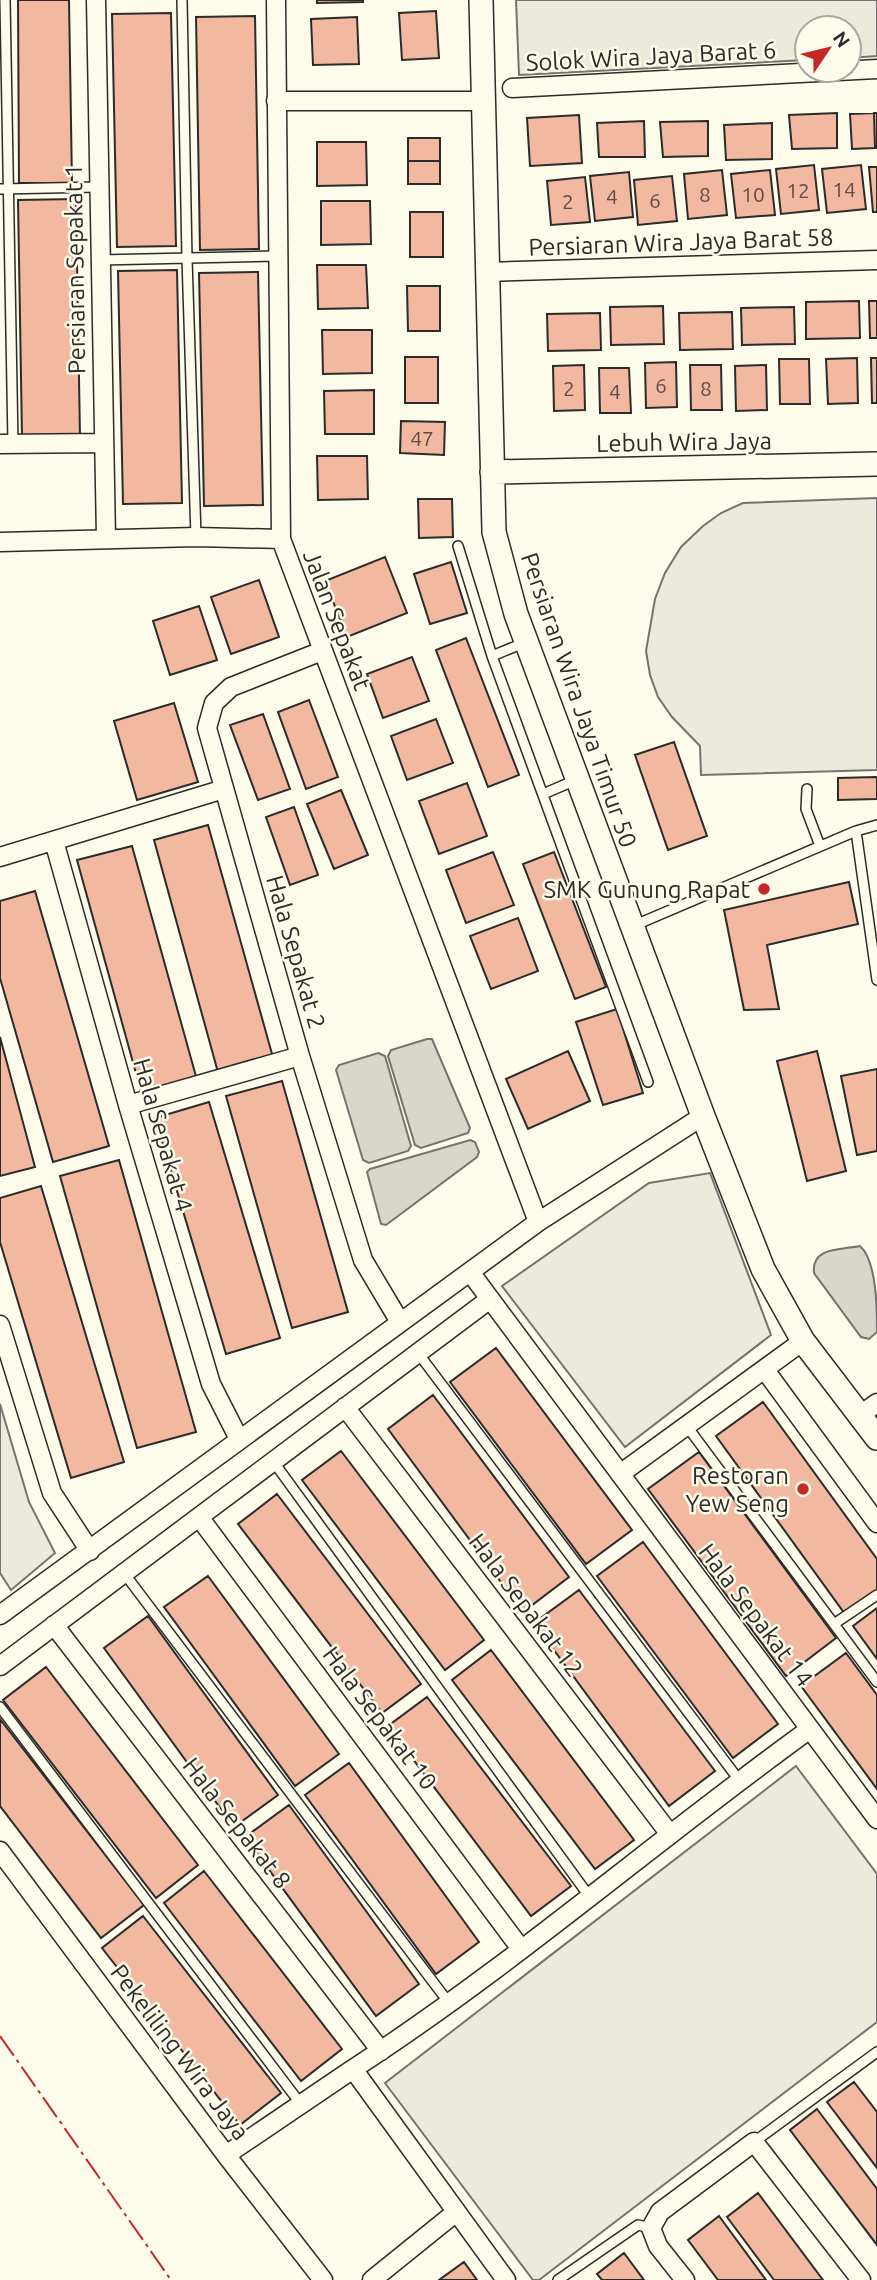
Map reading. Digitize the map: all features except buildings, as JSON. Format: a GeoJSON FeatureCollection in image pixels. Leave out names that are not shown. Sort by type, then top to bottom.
{"type":"FeatureCollection","features":[{"type":"Feature","properties":{"kind":"street","name":"Persiaran Sepakat 1"},"geometry":{"type":"LineString","coordinates":[[96,0],[106,538]]}},
{"type":"Feature","properties":{"kind":"street","name":"Jalan Sepakat"},"geometry":{"type":"LineString","coordinates":[[276,0],[281,540],[538,1222]]}},
{"type":"Feature","properties":{"kind":"street","name":"Persiaran Wira Jaya Timur 50"},"geometry":{"type":"LineString","coordinates":[[481,0],[494,532],[516,614],[703,1116],[763,1269],[803,1341],[869,1409],[877,1438]]}},
{"type":"Feature","properties":{"kind":"street","name":"Solok Wira Jaya Barat 6"},"geometry":{"type":"LineString","coordinates":[[512,88],[877,69]]}},
{"type":"Feature","properties":{"kind":"street"},"geometry":{"type":"LineString","coordinates":[[276,102],[484,101]]}},
{"type":"Feature","properties":{"kind":"street","name":"Persiaran Wira Jaya Barat 58"},"geometry":{"type":"LineString","coordinates":[[486,272],[877,260]]}},
{"type":"Feature","properties":{"kind":"street"},"geometry":{"type":"LineString","coordinates":[[7,444],[103,443]]}},
{"type":"Feature","properties":{"kind":"street","name":"Lebuh Wira Jaya"},"geometry":{"type":"LineString","coordinates":[[492,472],[877,464]]}},
{"type":"Feature","properties":{"kind":"street"},"geometry":{"type":"LineString","coordinates":[[0,541],[196,537],[281,540]]}},
{"type":"Feature","properties":{"kind":"street","name":"Hala Sepakat 2"},"geometry":{"type":"LineString","coordinates":[[322,651],[231,687],[214,703],[208,728],[300,1056],[363,1260],[400,1322]]}},
{"type":"Feature","properties":{"kind":"street"},"geometry":{"type":"LineString","coordinates":[[0,857],[224,789]]}},
{"type":"Feature","properties":{"kind":"street","name":"Hala Sepakat 4"},"geometry":{"type":"LineString","coordinates":[[54,841],[128,1105],[211,1384],[239,1439]]}},
{"type":"Feature","properties":{"kind":"street"},"geometry":{"type":"LineString","coordinates":[[128,1105],[300,1056]]}},
{"type":"Feature","properties":{"kind":"street"},"geometry":{"type":"LineString","coordinates":[[0,1591],[5,1611],[538,1222],[703,1116]]}},
{"type":"Feature","properties":{"kind":"street","name":"Hala Sepakat 14"},"geometry":{"type":"LineString","coordinates":[[470,1272],[877,1819]]}},
{"type":"Feature","properties":{"kind":"street"},"geometry":{"type":"LineString","coordinates":[[0,1666],[490,1299]]}},
{"type":"Feature","properties":{"kind":"street"},"geometry":{"type":"LineString","coordinates":[[0,1325],[52,1493],[90,1551]]}},
{"type":"Feature","properties":{"kind":"street"},"geometry":{"type":"LineString","coordinates":[[620,1474],[803,1341]]}},
{"type":"Feature","properties":{"kind":"street"},"geometry":{"type":"LineString","coordinates":[[765,1370],[877,1523]]}},
{"type":"Feature","properties":{"kind":"street","name":"Hala Sepakat 12"},"geometry":{"type":"LineString","coordinates":[[345,1407],[669,1833]]}},
{"type":"Feature","properties":{"kind":"street","name":"Hala Sepakat 10"},"geometry":{"type":"LineString","coordinates":[[199,1517],[521,1949]]}},
{"type":"Feature","properties":{"kind":"street","name":"Hala Sepakat 8"},"geometry":{"type":"LineString","coordinates":[[54,1625],[381,2050]]}},
{"type":"Feature","properties":{"kind":"street"},"geometry":{"type":"LineString","coordinates":[[226,2155],[449,2003],[669,1833],[810,1729]]}},
{"type":"Feature","properties":{"kind":"street","name":"Pekeliling Wira Jaya"},"geometry":{"type":"LineString","coordinates":[[0,1851],[226,2155],[323,2280]]}},
{"type":"Feature","properties":{"kind":"street"},"geometry":{"type":"LineString","coordinates":[[353,2068],[364,2087],[506,2280]]}},
{"type":"Feature","properties":{"kind":"street"},"geometry":{"type":"LineString","coordinates":[[685,2280],[658,2245],[651,2228],[660,2211],[754,2142],[861,2280]]}},
{"type":"Feature","properties":{"kind":"street"},"geometry":{"type":"LineString","coordinates":[[372,2280],[455,2213]]}},
{"type":"Feature","properties":{"kind":"lane"},"geometry":{"type":"LineString","coordinates":[[5,0],[7,444]]}},
{"type":"Feature","properties":{"kind":"lane"},"geometry":{"type":"LineString","coordinates":[[182,0],[196,537]]}},
{"type":"Feature","properties":{"kind":"lane"},"geometry":{"type":"LineString","coordinates":[[4,189],[98,187]]}},
{"type":"Feature","properties":{"kind":"lane"},"geometry":{"type":"LineString","coordinates":[[100,260],[278,256]]}},
{"type":"Feature","properties":{"kind":"lane"},"geometry":{"type":"LineString","coordinates":[[458,546],[492,656],[648,1082]]}},
{"type":"Feature","properties":{"kind":"lane"},"geometry":{"type":"LineString","coordinates":[[492,656],[527,642]]}},
{"type":"Feature","properties":{"kind":"lane"},"geometry":{"type":"LineString","coordinates":[[543,794],[578,780]]}},
{"type":"Feature","properties":{"kind":"lane"},"geometry":{"type":"LineString","coordinates":[[807,789],[806,809],[820,846]]}},
{"type":"Feature","properties":{"kind":"lane"},"geometry":{"type":"LineString","coordinates":[[632,926],[856,831],[877,825]]}},
{"type":"Feature","properties":{"kind":"lane"},"geometry":{"type":"LineString","coordinates":[[856,831],[877,981]]}},
{"type":"Feature","properties":{"kind":"lane"},"geometry":{"type":"LineString","coordinates":[[418,1353],[739,1780]]}},
{"type":"Feature","properties":{"kind":"lane"},"geometry":{"type":"LineString","coordinates":[[686,1425],[877,1682]]}},
{"type":"Feature","properties":{"kind":"lane"},"geometry":{"type":"LineString","coordinates":[[273,1461],[589,1896]]}},
{"type":"Feature","properties":{"kind":"lane"},"geometry":{"type":"LineString","coordinates":[[124,1573],[449,2003]]}},
{"type":"Feature","properties":{"kind":"lane"},"geometry":{"type":"LineString","coordinates":[[834,1624],[877,1595]]}},
{"type":"Feature","properties":{"kind":"lane"},"geometry":{"type":"LineString","coordinates":[[0,1707],[300,2103]]}},
{"type":"Feature","properties":{"kind":"lane"},"geometry":{"type":"LineString","coordinates":[[754,2142],[877,2052]]}},
{"type":"Feature","properties":{"kind":"lane"},"geometry":{"type":"LineString","coordinates":[[558,2280],[628,2230],[638,2225],[651,2228]]}},
{"type":"Feature","properties":{"kind":"shaded area"},"geometry":{"type":"Polygon","coordinates":[[[516,0],[877,0],[877,56],[863,57],[863,14],[793,14],[793,61],[519,75],[516,0]]]}},
{"type":"Feature","properties":{"kind":"shaded area"},"geometry":{"type":"Polygon","coordinates":[[[877,498],[877,770],[701,775],[700,746],[672,717],[658,697],[650,675],[646,651],[655,599],[665,573],[681,547],[721,513],[743,503],[877,498]]]}},
{"type":"Feature","properties":{"kind":"shaded area"},"geometry":{"type":"Polygon","coordinates":[[[432,1039],[470,1128],[468,1133],[421,1148],[415,1145],[388,1056],[391,1050],[432,1039]]]}},
{"type":"Feature","properties":{"kind":"shaded area"},"geometry":{"type":"Polygon","coordinates":[[[378,1053],[385,1056],[411,1146],[408,1151],[369,1163],[363,1160],[336,1070],[339,1065],[378,1053]]]}},
{"type":"Feature","properties":{"kind":"shaded area"},"geometry":{"type":"Polygon","coordinates":[[[470,1140],[475,1142],[479,1152],[477,1157],[386,1225],[381,1224],[367,1172],[370,1169],[470,1140]]]}},
{"type":"Feature","properties":{"kind":"shaded area"},"geometry":{"type":"Polygon","coordinates":[[[710,1173],[771,1335],[625,1447],[502,1286],[649,1183],[710,1173]]]}},
{"type":"Feature","properties":{"kind":"shaded area"},"geometry":{"type":"Polygon","coordinates":[[[860,1246],[870,1263],[875,1286],[877,1332],[869,1339],[861,1337],[814,1273],[814,1265],[822,1254],[860,1246]]]}},
{"type":"Feature","properties":{"kind":"shaded area"},"geometry":{"type":"Polygon","coordinates":[[[0,1404],[29,1502],[55,1553],[11,1590],[0,1573],[0,1404]]]}},
{"type":"Feature","properties":{"kind":"shaded area"},"geometry":{"type":"Polygon","coordinates":[[[796,1766],[877,1874],[877,2022],[539,2280],[533,2280],[385,2083],[796,1766]]]}},
{"type":"Feature","properties":{"kind":"power"},"geometry":{"type":"LineString","coordinates":[[0,2036],[171,2280]]}},
{"type":"Feature","properties":{"kind":"place","name":"SMK Gunung Rapat"},"geometry":{"type":"Point","coordinates":[764,889]}},
{"type":"Feature","properties":{"kind":"place","name":"Restoran Yew Seng"},"geometry":{"type":"Point","coordinates":[803,1489]}}]}
